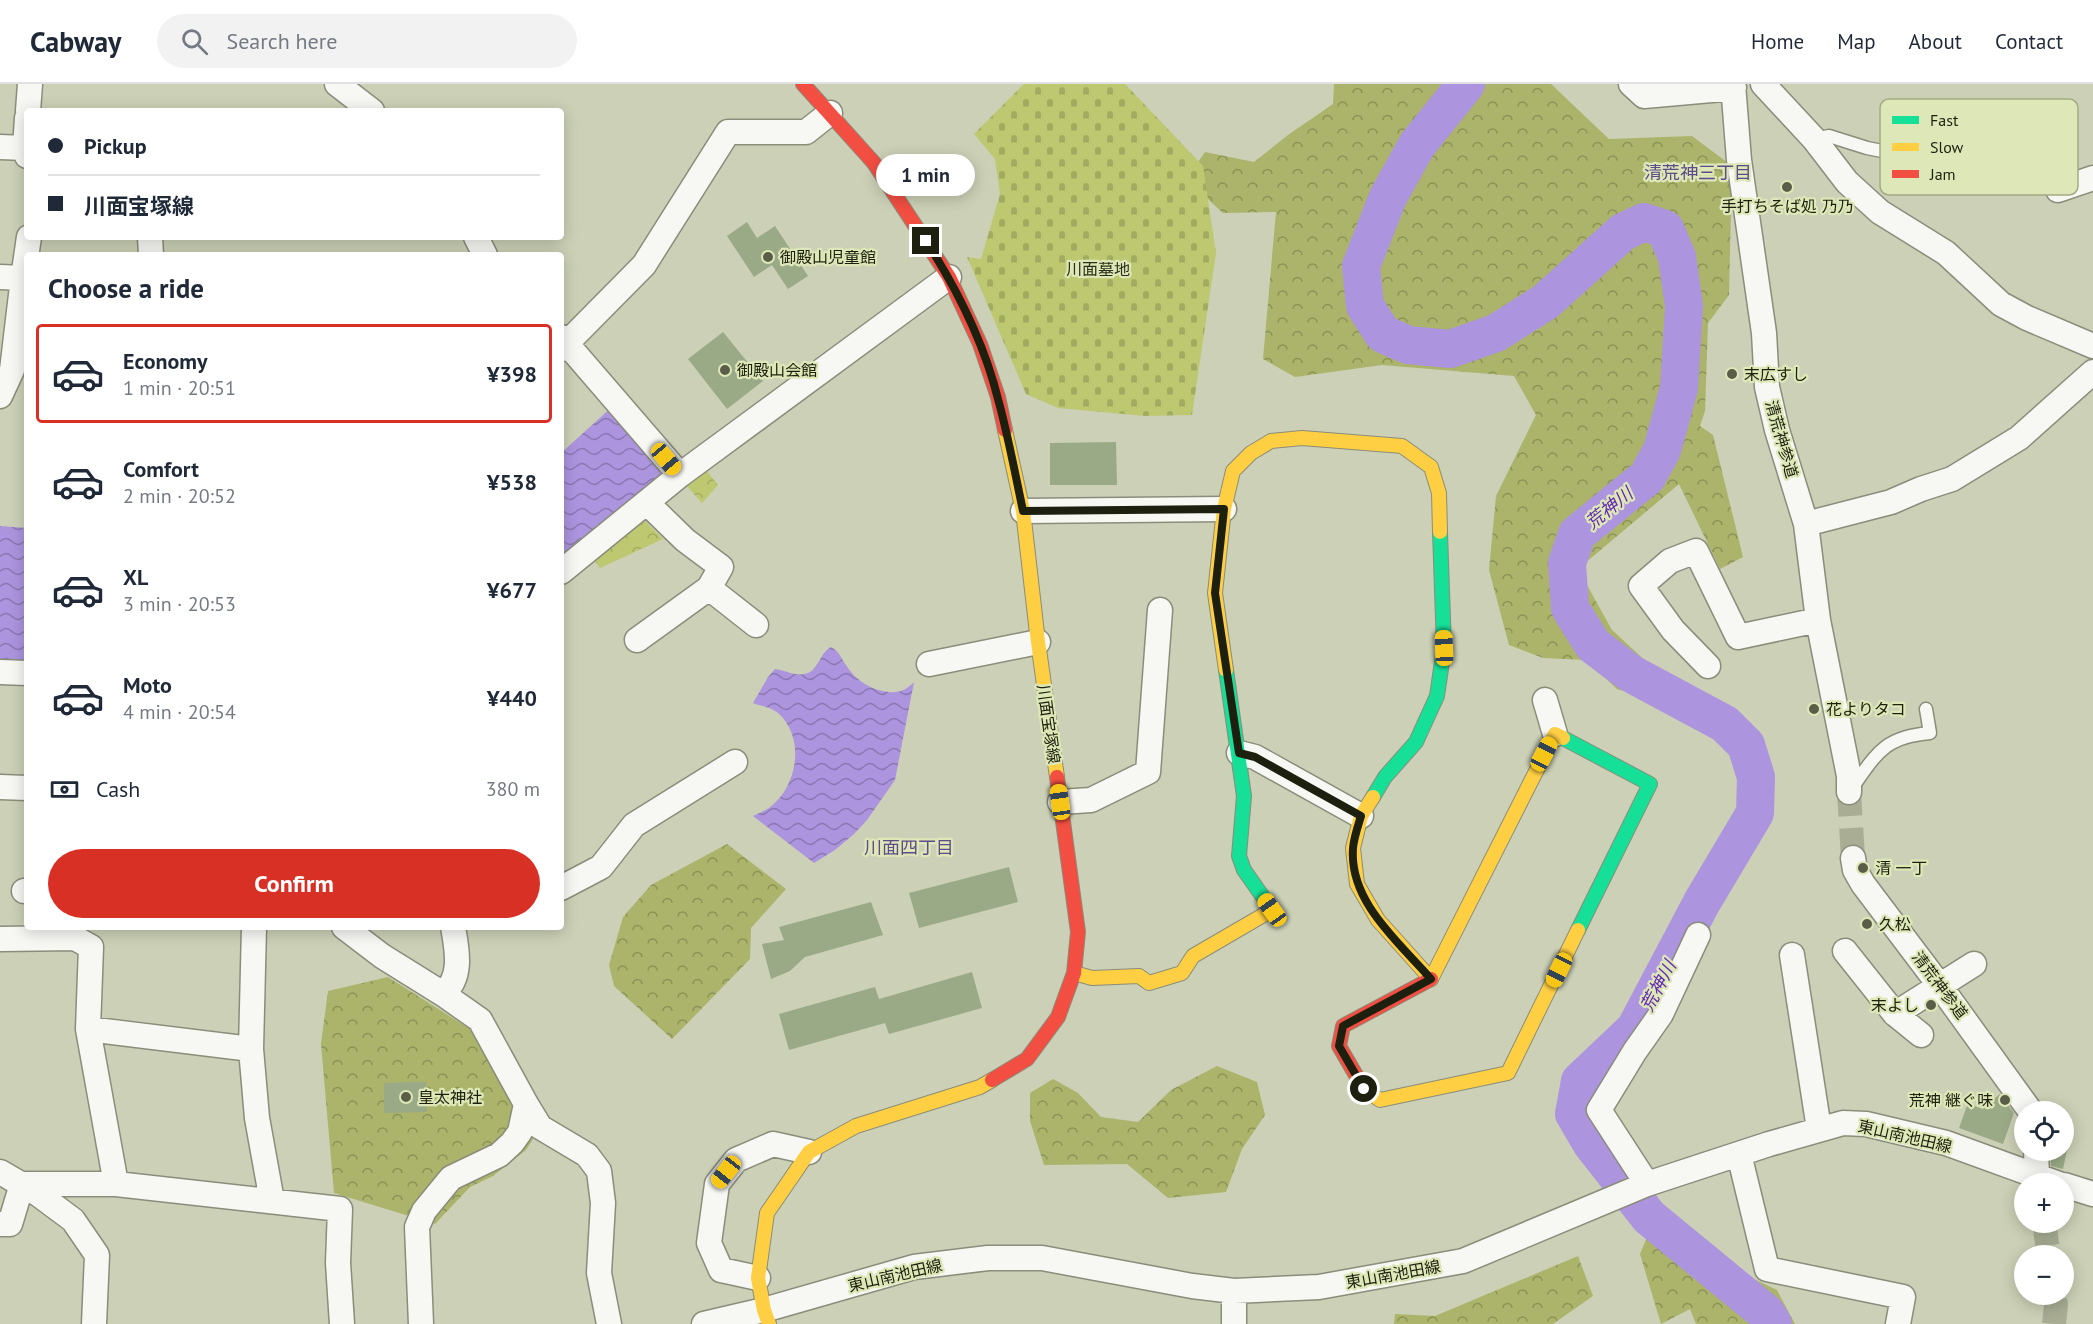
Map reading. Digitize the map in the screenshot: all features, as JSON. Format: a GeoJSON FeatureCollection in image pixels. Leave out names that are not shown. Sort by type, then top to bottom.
{"type":"FeatureCollection","features":[{"type":"Feature","properties":{"kind":"street"},"geometry":{"type":"LineString","coordinates":[[27,108],[30,84]]}},
{"type":"Feature","properties":{"kind":"street"},"geometry":{"type":"LineString","coordinates":[[337,84],[368,108]]}},
{"type":"Feature","properties":{"kind":"street","name":"川面宝塚線"},"geometry":{"type":"LineString","coordinates":[[766,1317],[758,1278],[767,1214],[809,1152],[856,1126],[980,1087],[1027,1059],[1058,1017],[1074,973],[1078,932],[1038,642],[1023,511],[998,397],[980,344],[949,277],[874,163],[803,84]]}},
{"type":"Feature","properties":{"kind":"street"},"geometry":{"type":"LineString","coordinates":[[1632,84],[1644,96],[1733,86]]}},
{"type":"Feature","properties":{"kind":"street"},"geometry":{"type":"LineString","coordinates":[[1763,84],[1814,139],[1847,182],[1880,212],[1946,253],[2001,304],[2026,318],[2093,346]]}},
{"type":"Feature","properties":{"kind":"street","name":"清荒神参道"},"geometry":{"type":"LineString","coordinates":[[1733,86],[1739,160],[1764,333],[1767,387],[1777,430],[1806,524],[1818,620],[1849,776],[1850,792]]}},
{"type":"Feature","properties":{"kind":"street"},"geometry":{"type":"LineString","coordinates":[[564,342],[644,265],[728,132],[806,132],[830,113]]}},
{"type":"Feature","properties":{"kind":"street"},"geometry":{"type":"LineString","coordinates":[[0,147],[24,152]]}},
{"type":"Feature","properties":{"kind":"street"},"geometry":{"type":"LineString","coordinates":[[2078,182],[2093,178]]}},
{"type":"Feature","properties":{"kind":"street"},"geometry":{"type":"LineString","coordinates":[[0,396],[12,370],[17,277],[24,254]]}},
{"type":"Feature","properties":{"kind":"street"},"geometry":{"type":"LineString","coordinates":[[564,570],[680,476],[949,277]]}},
{"type":"Feature","properties":{"kind":"street"},"geometry":{"type":"LineString","coordinates":[[564,344],[680,476]]}},
{"type":"Feature","properties":{"kind":"street"},"geometry":{"type":"LineString","coordinates":[[1806,524],[1891,502],[1952,479],[2019,438],[2093,372]]}},
{"type":"Feature","properties":{"kind":"street"},"geometry":{"type":"LineString","coordinates":[[1074,973],[1092,978],[1139,976],[1149,983],[1182,974],[1193,956],[1272,910],[1244,870],[1239,856],[1244,796],[1215,593],[1224,509],[1233,471],[1251,453],[1271,441],[1302,438],[1402,446],[1431,467],[1439,494],[1444,648],[1437,696],[1416,742],[1385,777],[1361,816],[1353,848],[1357,884],[1378,920],[1431,979]]}},
{"type":"Feature","properties":{"kind":"street"},"geometry":{"type":"LineString","coordinates":[[637,640],[709,588],[722,567],[685,540],[647,503]]}},
{"type":"Feature","properties":{"kind":"street"},"geometry":{"type":"LineString","coordinates":[[1023,511],[1224,509]]}},
{"type":"Feature","properties":{"kind":"street"},"geometry":{"type":"LineString","coordinates":[[1708,666],[1673,630],[1641,586],[1670,561],[1696,551],[1738,637],[1818,620]]}},
{"type":"Feature","properties":{"kind":"street"},"geometry":{"type":"LineString","coordinates":[[709,588],[756,625]]}},
{"type":"Feature","properties":{"kind":"street"},"geometry":{"type":"LineString","coordinates":[[1060,802],[1091,800],[1148,772],[1160,610]]}},
{"type":"Feature","properties":{"kind":"street"},"geometry":{"type":"LineString","coordinates":[[929,664],[1038,642]]}},
{"type":"Feature","properties":{"kind":"street"},"geometry":{"type":"LineString","coordinates":[[0,672],[24,673]]}},
{"type":"Feature","properties":{"kind":"street"},"geometry":{"type":"LineString","coordinates":[[1545,700],[1555,734],[1431,979],[1343,1026],[1339,1046],[1364,1089],[1380,1100],[1508,1073],[1650,784],[1555,734]]}},
{"type":"Feature","properties":{"kind":"street"},"geometry":{"type":"LineString","coordinates":[[1239,753],[1255,757],[1361,816]]}},
{"type":"Feature","properties":{"kind":"street"},"geometry":{"type":"LineString","coordinates":[[564,886],[601,867],[634,825],[735,762]]}},
{"type":"Feature","properties":{"kind":"street"},"geometry":{"type":"LineString","coordinates":[[0,788],[24,788]]}},
{"type":"Feature","properties":{"kind":"street","name":"清荒神参道"},"geometry":{"type":"LineString","coordinates":[[1853,858],[1855,870],[1863,884],[2023,1101]]}},
{"type":"Feature","properties":{"kind":"street"},"geometry":{"type":"LineString","coordinates":[[255,930],[251,1049],[257,1118],[272,1201]]}},
{"type":"Feature","properties":{"kind":"street"},"geometry":{"type":"LineString","coordinates":[[348,930],[381,957],[443,994],[480,1020],[540,1127],[587,1155],[599,1171],[603,1203],[599,1273],[609,1324]]}},
{"type":"Feature","properties":{"kind":"street"},"geometry":{"type":"LineString","coordinates":[[443,994],[451,987],[458,958],[453,930]]}},
{"type":"Feature","properties":{"kind":"street"},"geometry":{"type":"LineString","coordinates":[[0,939],[75,933],[91,947],[88,1029],[116,1184]]}},
{"type":"Feature","properties":{"kind":"street"},"geometry":{"type":"LineString","coordinates":[[1643,1185],[1599,1110],[1661,1014],[1698,935]]}},
{"type":"Feature","properties":{"kind":"street"},"geometry":{"type":"LineString","coordinates":[[1845,951],[1895,1014],[1921,1035]]}},
{"type":"Feature","properties":{"kind":"street"},"geometry":{"type":"LineString","coordinates":[[1792,955],[1820,1129]]}},
{"type":"Feature","properties":{"kind":"street"},"geometry":{"type":"LineString","coordinates":[[1895,1014],[1974,964]]}},
{"type":"Feature","properties":{"kind":"street"},"geometry":{"type":"LineString","coordinates":[[88,1029],[251,1049]]}},
{"type":"Feature","properties":{"kind":"street"},"geometry":{"type":"LineString","coordinates":[[421,1324],[417,1227],[424,1211],[451,1178],[499,1155],[512,1143],[520,1132],[526,1104]]}},
{"type":"Feature","properties":{"kind":"street","name":"東山南池田線"},"geometry":{"type":"LineString","coordinates":[[704,1324],[766,1317],[914,1267],[988,1258],[1042,1258],[1192,1286],[1234,1291],[1319,1287],[1463,1261],[1643,1185],[1844,1123],[1866,1124],[1946,1143],[2029,1173]]}},
{"type":"Feature","properties":{"kind":"street"},"geometry":{"type":"LineString","coordinates":[[758,1278],[722,1270],[709,1243],[717,1184],[736,1160],[772,1144],[809,1152]]}},
{"type":"Feature","properties":{"kind":"street"},"geometry":{"type":"LineString","coordinates":[[1739,1154],[1767,1269],[1903,1298],[1898,1324]]}},
{"type":"Feature","properties":{"kind":"street"},"geometry":{"type":"LineString","coordinates":[[0,1172],[38,1194],[73,1220],[97,1255],[94,1324]]}},
{"type":"Feature","properties":{"kind":"street"},"geometry":{"type":"LineString","coordinates":[[22,1184],[116,1184],[340,1209],[338,1263],[342,1324]]}},
{"type":"Feature","properties":{"kind":"street"},"geometry":{"type":"LineString","coordinates":[[0,1224],[10,1224],[22,1184]]}},
{"type":"Feature","properties":{"kind":"street"},"geometry":{"type":"LineString","coordinates":[[2074,1188],[2093,1194]]}},
{"type":"Feature","properties":{"kind":"street"},"geometry":{"type":"LineString","coordinates":[[1234,1291],[1234,1324]]}},
{"type":"Feature","properties":{"kind":"lane"},"geometry":{"type":"LineString","coordinates":[[1814,139],[1829,136],[1880,151]]}},
{"type":"Feature","properties":{"kind":"lane"},"geometry":{"type":"LineString","coordinates":[[1850,792],[1877,753],[1894,740],[1930,733],[1926,709]]}},
{"type":"Feature","properties":{"kind":"green space","name":"川面墓地"},"geometry":{"type":"Polygon","coordinates":[[[1024,84],[1125,84],[1203,166],[1216,253],[1192,415],[1145,416],[1058,408],[1026,394],[967,257],[981,259],[1000,194],[995,159],[974,134],[1024,84]]]}},
{"type":"Feature","properties":{"kind":"green space"},"geometry":{"type":"Polygon","coordinates":[[[1334,84],[1551,84],[1609,139],[1692,136],[1732,166],[1729,295],[1708,323],[1705,411],[1700,426],[1713,435],[1743,557],[1720,569],[1679,484],[1578,569],[1612,630],[1650,665],[1638,691],[1618,690],[1586,660],[1543,658],[1509,645],[1489,570],[1496,496],[1536,415],[1514,376],[1382,365],[1295,377],[1263,359],[1276,212],[1223,213],[1186,179],[1205,152],[1254,162],[1333,104],[1334,84]]]}},
{"type":"Feature","properties":{"kind":"green space"},"geometry":{"type":"Polygon","coordinates":[[[706,470],[718,485],[702,503],[685,484],[706,470]]]}},
{"type":"Feature","properties":{"kind":"green space"},"geometry":{"type":"Polygon","coordinates":[[[644,520],[663,539],[600,568],[593,558],[644,520]]]}},
{"type":"Feature","properties":{"kind":"green space"},"geometry":{"type":"Polygon","coordinates":[[[727,844],[786,889],[751,928],[750,959],[672,1039],[614,986],[609,965],[623,917],[651,885],[727,844]]]}},
{"type":"Feature","properties":{"kind":"green space"},"geometry":{"type":"Polygon","coordinates":[[[388,977],[481,1036],[533,1139],[526,1150],[493,1176],[470,1187],[435,1224],[334,1193],[321,1044],[328,991],[388,977]]]}},
{"type":"Feature","properties":{"kind":"green space"},"geometry":{"type":"Polygon","coordinates":[[[1217,1066],[1257,1082],[1265,1115],[1242,1149],[1226,1192],[1168,1198],[1127,1164],[1044,1165],[1030,1121],[1030,1093],[1053,1079],[1078,1093],[1101,1117],[1138,1122],[1171,1090],[1217,1066]]]}},
{"type":"Feature","properties":{"kind":"green space"},"geometry":{"type":"Polygon","coordinates":[[[1652,1226],[1693,1236],[1739,1272],[1777,1290],[1795,1324],[1696,1324],[1690,1309],[1661,1324],[1640,1254],[1652,1226]]]}},
{"type":"Feature","properties":{"kind":"green space"},"geometry":{"type":"Polygon","coordinates":[[[1578,1256],[1593,1296],[1553,1324],[1394,1324],[1395,1314],[1435,1316],[1578,1256]]]}},
{"type":"Feature","properties":{"kind":"water"},"geometry":{"type":"Polygon","coordinates":[[[613,406],[669,474],[602,522],[564,554],[564,450],[613,406]]]}},
{"type":"Feature","properties":{"kind":"water"},"geometry":{"type":"Polygon","coordinates":[[[0,526],[24,528],[24,665],[0,664],[0,526]]]}},
{"type":"Feature","properties":{"kind":"water"},"geometry":{"type":"Polygon","coordinates":[[[831,647],[854,676],[870,687],[896,692],[914,682],[895,780],[867,820],[854,834],[835,850],[814,863],[753,816],[769,808],[786,788],[795,763],[795,749],[793,736],[779,714],[753,703],[775,669],[797,674],[809,673],[831,647]]]}},
{"type":"Feature","properties":{"kind":"building"},"geometry":{"type":"Polygon","coordinates":[[[747,222],[757,238],[775,226],[808,276],[788,289],[772,265],[754,277],[727,236],[747,222]]]}},
{"type":"Feature","properties":{"kind":"building","name":"御殿山会館"},"geometry":{"type":"Polygon","coordinates":[[[723,332],[763,381],[727,409],[688,359],[723,332]]]}},
{"type":"Feature","properties":{"kind":"building"},"geometry":{"type":"Polygon","coordinates":[[[1116,442],[1117,485],[1050,485],[1050,443],[1116,442]]]}},
{"type":"Feature","properties":{"kind":"building"},"geometry":{"type":"Polygon","coordinates":[[[1009,867],[1018,902],[919,928],[909,893],[1009,867]]]}},
{"type":"Feature","properties":{"kind":"building"},"geometry":{"type":"Polygon","coordinates":[[[871,902],[883,935],[805,957],[790,971],[771,979],[762,944],[784,940],[779,927],[871,902]]]}},
{"type":"Feature","properties":{"kind":"building"},"geometry":{"type":"Polygon","coordinates":[[[972,972],[982,1008],[889,1034],[885,1023],[789,1050],[779,1014],[875,987],[879,999],[972,972]]]}},
{"type":"Feature","properties":{"kind":"building"},"geometry":{"type":"Polygon","coordinates":[[[426,1082],[427,1112],[384,1113],[384,1083],[426,1082]]]}},
{"type":"Feature","properties":{"kind":"building"},"geometry":{"type":"Polygon","coordinates":[[[2000,1094],[2014,1113],[2003,1144],[1959,1128],[1968,1103],[1982,1109],[2000,1094]]]}},
{"type":"Feature","properties":{"kind":"building"},"geometry":{"type":"Polygon","coordinates":[[[2051,1161],[2065,1161],[2063,1169],[2051,1166],[2051,1161]]]}},
{"type":"Feature","properties":{"kind":"waterway","name":"荒神川"},"geometry":{"type":"LineString","coordinates":[[1466,84],[1417,145],[1388,197],[1361,266],[1365,306],[1383,334],[1408,345],[1450,349],[1496,333],[1545,302],[1623,232],[1644,222],[1665,229],[1677,257],[1684,306],[1679,388],[1662,450],[1647,477],[1577,534],[1567,563],[1570,608],[1593,645],[1630,673],[1725,724],[1746,745],[1756,777],[1755,813],[1702,902],[1635,1029],[1580,1081],[1574,1114],[1591,1143],[1649,1217],[1766,1313],[1773,1324]]}},
{"type":"Feature","properties":{"kind":"tunnel"},"geometry":{"type":"LineString","coordinates":[[1849,792],[1853,858]]}},
{"type":"Feature","properties":{"kind":"tunnel"},"geometry":{"type":"LineString","coordinates":[[2046,1233],[2047,1245]]}},
{"type":"Feature","properties":{"kind":"tunnel"},"geometry":{"type":"LineString","coordinates":[[2054,1324],[2056,1305]]}},
{"type":"Feature","properties":{"kind":"traffic: fast"},"geometry":{"type":"LineString","coordinates":[[1373,797],[1385,777],[1416,742],[1437,696],[1444,648],[1440,532]]}},
{"type":"Feature","properties":{"kind":"traffic: fast"},"geometry":{"type":"LineString","coordinates":[[1226,670],[1244,796],[1239,856],[1244,870],[1270,907]]}},
{"type":"Feature","properties":{"kind":"traffic: fast"},"geometry":{"type":"LineString","coordinates":[[1563,738],[1650,784],[1578,930]]}},
{"type":"Feature","properties":{"kind":"traffic: slow"},"geometry":{"type":"LineString","coordinates":[[1005,430],[1023,511],[1057,777]]}},
{"type":"Feature","properties":{"kind":"traffic: slow"},"geometry":{"type":"LineString","coordinates":[[1226,670],[1215,593],[1224,509],[1233,471],[1251,453],[1271,441],[1302,438],[1402,446],[1431,467],[1439,493],[1440,532]]}},
{"type":"Feature","properties":{"kind":"traffic: slow"},"geometry":{"type":"LineString","coordinates":[[1373,797],[1361,816],[1353,848],[1357,884],[1378,920],[1431,979],[1555,734],[1563,738]]}},
{"type":"Feature","properties":{"kind":"traffic: slow"},"geometry":{"type":"LineString","coordinates":[[1074,973],[1092,978],[1139,976],[1149,983],[1182,973],[1193,956],[1272,910],[1270,907]]}},
{"type":"Feature","properties":{"kind":"traffic: slow"},"geometry":{"type":"LineString","coordinates":[[1364,1089],[1380,1100],[1508,1073],[1578,930]]}},
{"type":"Feature","properties":{"kind":"traffic: slow"},"geometry":{"type":"LineString","coordinates":[[769,1324],[758,1278],[767,1213],[809,1152],[856,1126],[980,1087],[992,1080]]}},
{"type":"Feature","properties":{"kind":"traffic: jam"},"geometry":{"type":"LineString","coordinates":[[803,84],[874,163],[949,277],[980,344],[998,397],[1005,430]]}},
{"type":"Feature","properties":{"kind":"traffic: jam"},"geometry":{"type":"LineString","coordinates":[[992,1080],[1027,1059],[1058,1017],[1074,973],[1078,932],[1057,777]]}},
{"type":"Feature","properties":{"kind":"traffic: jam"},"geometry":{"type":"LineString","coordinates":[[1364,1089],[1339,1046],[1343,1026],[1431,979]]}},
{"type":"Feature","properties":{"kind":"place","name":"手打ちそば処 乃乃"},"geometry":{"type":"Point","coordinates":[1787,187]}},
{"type":"Feature","properties":{"kind":"place","name":"御殿山児童館"},"geometry":{"type":"Point","coordinates":[768,257]}},
{"type":"Feature","properties":{"kind":"place","name":"御殿山会館"},"geometry":{"type":"Point","coordinates":[725,370]}},
{"type":"Feature","properties":{"kind":"place","name":"末広すし"},"geometry":{"type":"Point","coordinates":[1732,374]}},
{"type":"Feature","properties":{"kind":"place","name":"花よりタコ"},"geometry":{"type":"Point","coordinates":[1814,709]}},
{"type":"Feature","properties":{"kind":"place","name":"清 一丁"},"geometry":{"type":"Point","coordinates":[1863,868]}},
{"type":"Feature","properties":{"kind":"place","name":"久松"},"geometry":{"type":"Point","coordinates":[1867,924]}},
{"type":"Feature","properties":{"kind":"place","name":"末よし"},"geometry":{"type":"Point","coordinates":[1931,1005]}},
{"type":"Feature","properties":{"kind":"place","name":"皇太神社"},"geometry":{"type":"Point","coordinates":[406,1097]}},
{"type":"Feature","properties":{"kind":"place","name":"荒神 継ぐ味"},"geometry":{"type":"Point","coordinates":[2005,1100]}},
{"type":"Feature","properties":{"kind":"district","name":"清荒神三丁目"},"geometry":{"type":"Point","coordinates":[1698,172]}},
{"type":"Feature","properties":{"kind":"district","name":"川面四丁目"},"geometry":{"type":"Point","coordinates":[909,847]}},
{"type":"Feature","properties":{"kind":"route"},"geometry":{"type":"LineString","coordinates":[[926,241],[949,277],[980,344],[998,397],[1023,511],[1224,509],[1215,593],[1239,753],[1255,757],[1361,816],[1353,848],[1357,884],[1378,920],[1431,979],[1343,1026],[1339,1046],[1364,1089]]}}]}
